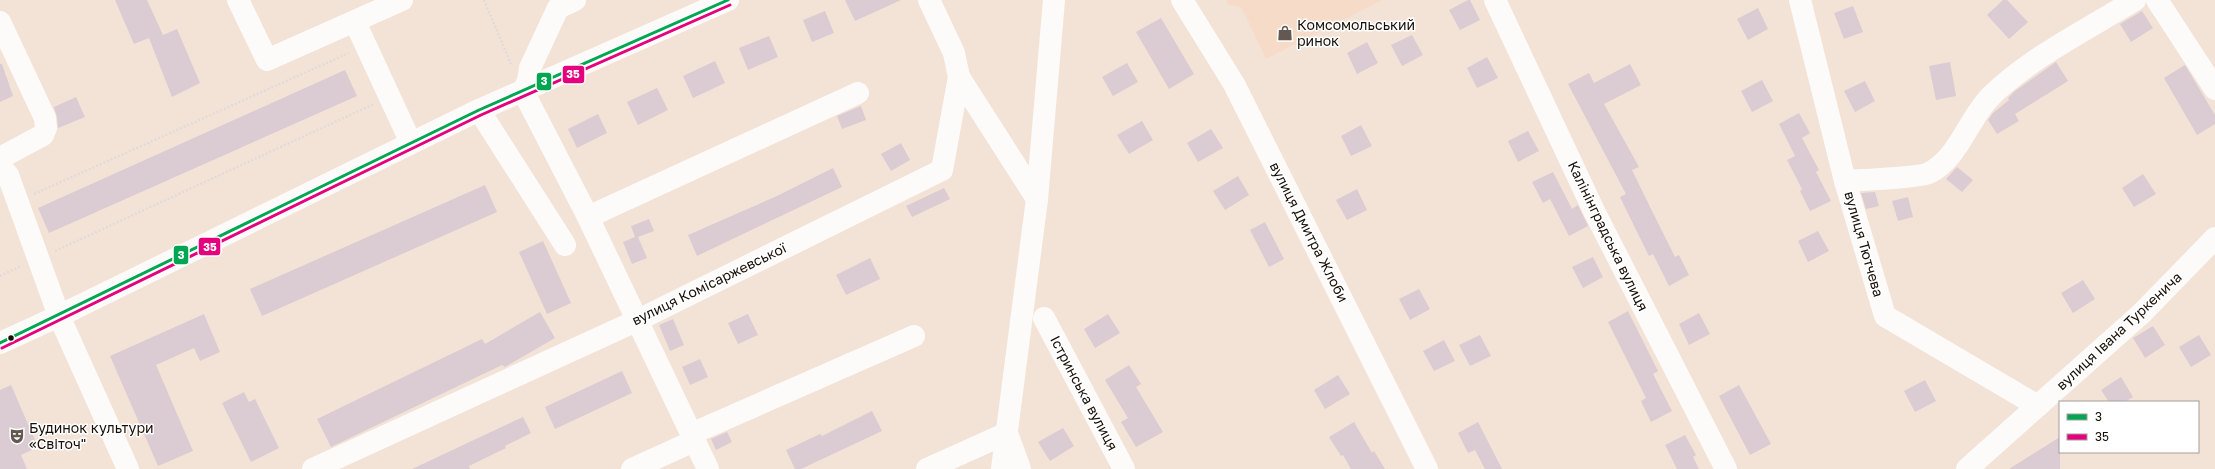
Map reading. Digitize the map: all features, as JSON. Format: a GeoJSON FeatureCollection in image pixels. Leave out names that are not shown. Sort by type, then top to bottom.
{"type":"FeatureCollection","features":[{"type":"Feature","properties":{"kind":"street"},"geometry":{"type":"LineString","coordinates":[[238,0],[267,60],[402,0]]}},
{"type":"Feature","properties":{"kind":"street"},"geometry":{"type":"LineString","coordinates":[[523,91],[528,81],[530,68],[558,8],[575,0]]}},
{"type":"Feature","properties":{"kind":"street"},"geometry":{"type":"LineString","coordinates":[[0,343],[59,316],[479,110],[728,0]]}},
{"type":"Feature","properties":{"kind":"street","name":"вулиця Комісаржевської"},"geometry":{"type":"LineString","coordinates":[[313,469],[636,320],[942,170],[959,77],[954,53],[929,0]]}},
{"type":"Feature","properties":{"kind":"street"},"geometry":{"type":"LineString","coordinates":[[1002,469],[1037,199],[1054,0]]}},
{"type":"Feature","properties":{"kind":"street","name":"вулиця Дмитра Жлоби"},"geometry":{"type":"LineString","coordinates":[[1182,0],[1234,84],[1427,469]]}},
{"type":"Feature","properties":{"kind":"street","name":"Калінінградська вулиця"},"geometry":{"type":"LineString","coordinates":[[1495,0],[1594,211],[1726,469]]}},
{"type":"Feature","properties":{"kind":"street","name":"вулиця Тютчева"},"geometry":{"type":"LineString","coordinates":[[1800,0],[1845,181],[1885,316],[2038,406]]}},
{"type":"Feature","properties":{"kind":"street"},"geometry":{"type":"LineString","coordinates":[[1845,181],[1928,174],[1942,166],[1977,113],[1990,97],[2028,67],[2135,0]]}},
{"type":"Feature","properties":{"kind":"street"},"geometry":{"type":"LineString","coordinates":[[2157,0],[2215,89]]}},
{"type":"Feature","properties":{"kind":"street"},"geometry":{"type":"LineString","coordinates":[[0,22],[45,118],[46,128],[43,135],[0,158]]}},
{"type":"Feature","properties":{"kind":"street"},"geometry":{"type":"LineString","coordinates":[[355,22],[411,143]]}},
{"type":"Feature","properties":{"kind":"street"},"geometry":{"type":"LineString","coordinates":[[959,77],[1037,199]]}},
{"type":"Feature","properties":{"kind":"street"},"geometry":{"type":"LineString","coordinates":[[523,91],[588,217],[708,469]]}},
{"type":"Feature","properties":{"kind":"street"},"geometry":{"type":"LineString","coordinates":[[588,217],[858,93]]}},
{"type":"Feature","properties":{"kind":"street"},"geometry":{"type":"LineString","coordinates":[[479,110],[565,245]]}},
{"type":"Feature","properties":{"kind":"street"},"geometry":{"type":"LineString","coordinates":[[0,166],[8,175],[59,316],[128,469]]}},
{"type":"Feature","properties":{"kind":"street","name":"вулиця Івана Туркенича"},"geometry":{"type":"LineString","coordinates":[[1967,469],[2142,313],[2215,238]]}},
{"type":"Feature","properties":{"kind":"street","name":"Істринська вулиця"},"geometry":{"type":"LineString","coordinates":[[1044,318],[1124,469]]}},
{"type":"Feature","properties":{"kind":"street"},"geometry":{"type":"LineString","coordinates":[[632,469],[692,438],[914,336]]}},
{"type":"Feature","properties":{"kind":"street"},"geometry":{"type":"LineString","coordinates":[[927,469],[1007,433]]}},
{"type":"Feature","properties":{"kind":"street"},"geometry":{"type":"LineString","coordinates":[[1007,433],[1020,469]]}},
{"type":"Feature","properties":{"kind":"path"},"geometry":{"type":"LineString","coordinates":[[484,0],[523,91]]}},
{"type":"Feature","properties":{"kind":"path"},"geometry":{"type":"LineString","coordinates":[[17,201],[366,46]]}},
{"type":"Feature","properties":{"kind":"path"},"geometry":{"type":"LineString","coordinates":[[0,276],[389,97]]}},
{"type":"Feature","properties":{"kind":"shaded area","name":"Комсомольський ринок"},"geometry":{"type":"Polygon","coordinates":[[[1226,0],[1383,0],[1266,59],[1241,7],[1228,5],[1226,0]]]}},
{"type":"Feature","properties":{"kind":"building"},"geometry":{"type":"Polygon","coordinates":[[[115,0],[147,0],[163,35],[177,29],[200,83],[172,97],[149,38],[134,44],[115,0]]]}},
{"type":"Feature","properties":{"kind":"building"},"geometry":{"type":"Polygon","coordinates":[[[845,0],[901,0],[855,21],[845,0]]]}},
{"type":"Feature","properties":{"kind":"building"},"geometry":{"type":"Polygon","coordinates":[[[1470,0],[1480,20],[1460,30],[1449,10],[1470,0]]]}},
{"type":"Feature","properties":{"kind":"building"},"geometry":{"type":"Polygon","coordinates":[[[2003,0],[2007,0],[2028,22],[2009,39],[1987,15],[2003,0]]]}},
{"type":"Feature","properties":{"kind":"building"},"geometry":{"type":"Polygon","coordinates":[[[1853,6],[1863,32],[1844,39],[1834,13],[1853,6]]]}},
{"type":"Feature","properties":{"kind":"building"},"geometry":{"type":"Polygon","coordinates":[[[1758,8],[1768,29],[1748,40],[1737,19],[1758,8]]]}},
{"type":"Feature","properties":{"kind":"building"},"geometry":{"type":"Polygon","coordinates":[[[825,11],[834,33],[812,42],[803,20],[825,11]]]}},
{"type":"Feature","properties":{"kind":"building"},"geometry":{"type":"Polygon","coordinates":[[[2142,11],[2153,28],[2131,42],[2120,24],[2142,11]]]}},
{"type":"Feature","properties":{"kind":"building"},"geometry":{"type":"Polygon","coordinates":[[[1161,18],[1194,74],[1169,89],[1136,32],[1161,18]]]}},
{"type":"Feature","properties":{"kind":"building"},"geometry":{"type":"Polygon","coordinates":[[[1412,35],[1423,55],[1402,66],[1391,45],[1412,35]]]}},
{"type":"Feature","properties":{"kind":"building"},"geometry":{"type":"Polygon","coordinates":[[[769,36],[778,57],[748,70],[739,48],[769,36]]]}},
{"type":"Feature","properties":{"kind":"building"},"geometry":{"type":"Polygon","coordinates":[[[1367,42],[1378,63],[1357,74],[1347,53],[1367,42]]]}},
{"type":"Feature","properties":{"kind":"building"},"geometry":{"type":"Polygon","coordinates":[[[1487,57],[1498,78],[1477,88],[1467,68],[1487,57]]]}},
{"type":"Feature","properties":{"kind":"building"},"geometry":{"type":"Polygon","coordinates":[[[715,61],[725,83],[693,98],[683,76],[715,61]]]}},
{"type":"Feature","properties":{"kind":"building"},"geometry":{"type":"Polygon","coordinates":[[[1950,62],[1956,96],[1936,100],[1929,66],[1950,62]]]}},
{"type":"Feature","properties":{"kind":"building"},"geometry":{"type":"Polygon","coordinates":[[[2056,62],[2068,81],[2015,114],[2019,121],[1997,134],[1988,120],[1993,113],[2009,100],[2008,98],[2015,91],[2056,62]]]}},
{"type":"Feature","properties":{"kind":"building"},"geometry":{"type":"Polygon","coordinates":[[[1127,63],[1138,82],[1113,96],[1102,77],[1127,63]]]}},
{"type":"Feature","properties":{"kind":"building"},"geometry":{"type":"Polygon","coordinates":[[[0,64],[2,64],[13,96],[0,102],[0,64]]]}},
{"type":"Feature","properties":{"kind":"building"},"geometry":{"type":"Polygon","coordinates":[[[1630,64],[1641,85],[1604,104],[1639,167],[1632,170],[1650,207],[1675,257],[1679,255],[1689,275],[1669,286],[1653,254],[1649,256],[1639,236],[1620,197],[1626,194],[1568,84],[1589,73],[1594,83],[1630,64]]]}},
{"type":"Feature","properties":{"kind":"building"},"geometry":{"type":"Polygon","coordinates":[[[2185,65],[2215,115],[2215,124],[2197,135],[2164,78],[2185,65]]]}},
{"type":"Feature","properties":{"kind":"building"},"geometry":{"type":"Polygon","coordinates":[[[345,70],[357,96],[49,233],[38,208],[345,70]]]}},
{"type":"Feature","properties":{"kind":"building"},"geometry":{"type":"Polygon","coordinates":[[[1762,80],[1773,101],[1752,112],[1741,91],[1762,80]]]}},
{"type":"Feature","properties":{"kind":"building"},"geometry":{"type":"Polygon","coordinates":[[[1865,81],[1875,101],[1855,112],[1844,91],[1865,81]]]}},
{"type":"Feature","properties":{"kind":"building"},"geometry":{"type":"Polygon","coordinates":[[[657,88],[668,110],[638,125],[627,102],[657,88]]]}},
{"type":"Feature","properties":{"kind":"building"},"geometry":{"type":"Polygon","coordinates":[[[76,97],[85,117],[58,128],[54,107],[76,97]]]}},
{"type":"Feature","properties":{"kind":"building"},"geometry":{"type":"Polygon","coordinates":[[[861,106],[866,120],[842,129],[837,116],[861,106]]]}},
{"type":"Feature","properties":{"kind":"building"},"geometry":{"type":"Polygon","coordinates":[[[1799,113],[1810,133],[1802,138],[1819,170],[1816,172],[1831,201],[1810,211],[1800,191],[1802,189],[1787,160],[1795,156],[1779,124],[1799,113]]]}},
{"type":"Feature","properties":{"kind":"building"},"geometry":{"type":"Polygon","coordinates":[[[598,114],[607,133],[577,148],[568,129],[598,114]]]}},
{"type":"Feature","properties":{"kind":"building"},"geometry":{"type":"Polygon","coordinates":[[[1142,121],[1153,140],[1129,154],[1117,135],[1142,121]]]}},
{"type":"Feature","properties":{"kind":"building"},"geometry":{"type":"Polygon","coordinates":[[[1361,125],[1372,146],[1351,156],[1341,136],[1361,125]]]}},
{"type":"Feature","properties":{"kind":"building"},"geometry":{"type":"Polygon","coordinates":[[[1211,129],[1223,148],[1198,162],[1187,143],[1211,129]]]}},
{"type":"Feature","properties":{"kind":"building"},"geometry":{"type":"Polygon","coordinates":[[[1528,131],[1539,151],[1518,162],[1508,141],[1528,131]]]}},
{"type":"Feature","properties":{"kind":"building"},"geometry":{"type":"Polygon","coordinates":[[[901,143],[910,160],[891,171],[881,154],[901,143]]]}},
{"type":"Feature","properties":{"kind":"building"},"geometry":{"type":"Polygon","coordinates":[[[1957,167],[1973,180],[1962,192],[1946,179],[1957,167]]]}},
{"type":"Feature","properties":{"kind":"building"},"geometry":{"type":"Polygon","coordinates":[[[833,168],[842,187],[697,256],[688,235],[777,196],[833,168]]]}},
{"type":"Feature","properties":{"kind":"building"},"geometry":{"type":"Polygon","coordinates":[[[1553,172],[1572,209],[1578,205],[1588,226],[1569,236],[1550,199],[1543,203],[1532,182],[1553,172]]]}},
{"type":"Feature","properties":{"kind":"building"},"geometry":{"type":"Polygon","coordinates":[[[2143,174],[2156,194],[2134,207],[2122,188],[2143,174]]]}},
{"type":"Feature","properties":{"kind":"building"},"geometry":{"type":"Polygon","coordinates":[[[1238,176],[1249,195],[1225,210],[1213,191],[1238,176]]]}},
{"type":"Feature","properties":{"kind":"building"},"geometry":{"type":"Polygon","coordinates":[[[485,185],[497,212],[262,316],[250,289],[485,185]]]}},
{"type":"Feature","properties":{"kind":"building"},"geometry":{"type":"Polygon","coordinates":[[[944,188],[950,199],[912,217],[906,206],[944,188]]]}},
{"type":"Feature","properties":{"kind":"building"},"geometry":{"type":"Polygon","coordinates":[[[1357,189],[1367,210],[1347,220],[1336,200],[1357,189]]]}},
{"type":"Feature","properties":{"kind":"building"},"geometry":{"type":"Polygon","coordinates":[[[1875,192],[1879,206],[1866,209],[1861,193],[1875,192]]]}},
{"type":"Feature","properties":{"kind":"building"},"geometry":{"type":"Polygon","coordinates":[[[1908,197],[1913,217],[1898,221],[1892,201],[1908,197]]]}},
{"type":"Feature","properties":{"kind":"building"},"geometry":{"type":"Polygon","coordinates":[[[649,219],[654,231],[638,237],[647,258],[632,264],[623,242],[635,237],[631,226],[649,219]]]}},
{"type":"Feature","properties":{"kind":"building"},"geometry":{"type":"Polygon","coordinates":[[[1265,222],[1284,259],[1269,267],[1250,230],[1265,222]]]}},
{"type":"Feature","properties":{"kind":"building"},"geometry":{"type":"Polygon","coordinates":[[[1818,231],[1829,251],[1808,262],[1798,241],[1818,231]]]}},
{"type":"Feature","properties":{"kind":"building"},"geometry":{"type":"Polygon","coordinates":[[[543,241],[571,303],[547,314],[519,252],[543,241]]]}},
{"type":"Feature","properties":{"kind":"building"},"geometry":{"type":"Polygon","coordinates":[[[1593,257],[1603,277],[1583,288],[1572,267],[1593,257]]]}},
{"type":"Feature","properties":{"kind":"building"},"geometry":{"type":"Polygon","coordinates":[[[870,258],[880,279],[846,295],[836,275],[870,258]]]}},
{"type":"Feature","properties":{"kind":"building"},"geometry":{"type":"Polygon","coordinates":[[[2083,280],[2095,299],[2073,313],[2061,293],[2083,280]]]}},
{"type":"Feature","properties":{"kind":"building"},"geometry":{"type":"Polygon","coordinates":[[[1419,289],[1430,309],[1410,320],[1399,299],[1419,289]]]}},
{"type":"Feature","properties":{"kind":"building"},"geometry":{"type":"Polygon","coordinates":[[[1628,311],[1658,371],[1653,374],[1672,411],[1651,422],[1641,401],[1646,398],[1608,322],[1628,311]]]}},
{"type":"Feature","properties":{"kind":"building"},"geometry":{"type":"Polygon","coordinates":[[[540,312],[555,338],[505,367],[502,365],[331,447],[317,419],[482,339],[485,344],[540,312]]]}},
{"type":"Feature","properties":{"kind":"building"},"geometry":{"type":"Polygon","coordinates":[[[1699,313],[1710,334],[1689,345],[1679,324],[1699,313]]]}},
{"type":"Feature","properties":{"kind":"building"},"geometry":{"type":"Polygon","coordinates":[[[204,314],[220,352],[200,361],[194,348],[156,365],[193,451],[158,466],[110,356],[204,314]]]}},
{"type":"Feature","properties":{"kind":"building"},"geometry":{"type":"Polygon","coordinates":[[[748,314],[758,335],[738,344],[728,323],[748,314]]]}},
{"type":"Feature","properties":{"kind":"building"},"geometry":{"type":"Polygon","coordinates":[[[1108,314],[1120,333],[1095,348],[1084,329],[1108,314]]]}},
{"type":"Feature","properties":{"kind":"building"},"geometry":{"type":"Polygon","coordinates":[[[673,319],[684,345],[670,351],[659,325],[673,319]]]}},
{"type":"Feature","properties":{"kind":"building"},"geometry":{"type":"Polygon","coordinates":[[[2153,326],[2165,345],[2145,358],[2133,338],[2153,326]]]}},
{"type":"Feature","properties":{"kind":"building"},"geometry":{"type":"Polygon","coordinates":[[[1480,335],[1491,356],[1470,366],[1459,345],[1480,335]]]}},
{"type":"Feature","properties":{"kind":"building"},"geometry":{"type":"Polygon","coordinates":[[[2199,335],[2211,355],[2191,367],[2179,347],[2199,335]]]}},
{"type":"Feature","properties":{"kind":"building"},"geometry":{"type":"Polygon","coordinates":[[[1444,340],[1455,361],[1434,371],[1423,351],[1444,340]]]}},
{"type":"Feature","properties":{"kind":"building"},"geometry":{"type":"Polygon","coordinates":[[[700,359],[708,377],[690,385],[682,367],[700,359]]]}},
{"type":"Feature","properties":{"kind":"building"},"geometry":{"type":"Polygon","coordinates":[[[1129,365],[1141,384],[1136,387],[1163,432],[1136,447],[1121,422],[1128,418],[1105,380],[1129,365]]]}},
{"type":"Feature","properties":{"kind":"building"},"geometry":{"type":"Polygon","coordinates":[[[622,371],[632,393],[555,429],[545,407],[622,371]]]}},
{"type":"Feature","properties":{"kind":"building"},"geometry":{"type":"Polygon","coordinates":[[[1338,375],[1350,394],[1325,409],[1314,390],[1338,375]]]}},
{"type":"Feature","properties":{"kind":"building"},"geometry":{"type":"Polygon","coordinates":[[[2121,377],[2133,397],[2127,401],[2108,401],[2101,390],[2121,377]]]}},
{"type":"Feature","properties":{"kind":"building"},"geometry":{"type":"Polygon","coordinates":[[[1925,380],[1936,401],[1915,412],[1904,391],[1925,380]]]}},
{"type":"Feature","properties":{"kind":"building","name":"Будинок культури «Світоч\""},"geometry":{"type":"Polygon","coordinates":[[[11,385],[38,447],[21,455],[27,469],[0,469],[0,390],[11,385]]]}},
{"type":"Feature","properties":{"kind":"building"},"geometry":{"type":"Polygon","coordinates":[[[1739,385],[1771,444],[1750,455],[1719,396],[1739,385]]]}},
{"type":"Feature","properties":{"kind":"building"},"geometry":{"type":"Polygon","coordinates":[[[244,392],[249,402],[255,399],[279,448],[251,462],[222,403],[244,392]]]}},
{"type":"Feature","properties":{"kind":"building"},"geometry":{"type":"Polygon","coordinates":[[[872,411],[882,431],[801,469],[795,469],[786,450],[820,434],[822,436],[872,411]]]}},
{"type":"Feature","properties":{"kind":"building"},"geometry":{"type":"Polygon","coordinates":[[[523,417],[531,433],[505,446],[506,448],[469,466],[470,469],[412,469],[523,417]]]}},
{"type":"Feature","properties":{"kind":"building"},"geometry":{"type":"Polygon","coordinates":[[[1354,422],[1372,453],[1374,451],[1385,469],[1351,469],[1343,455],[1341,456],[1329,437],[1354,422]]]}},
{"type":"Feature","properties":{"kind":"building"},"geometry":{"type":"Polygon","coordinates":[[[1478,422],[1502,469],[1485,469],[1475,450],[1468,453],[1458,433],[1478,422]]]}},
{"type":"Feature","properties":{"kind":"building"},"geometry":{"type":"Polygon","coordinates":[[[1063,428],[1074,446],[1050,461],[1038,442],[1063,428]]]}},
{"type":"Feature","properties":{"kind":"building"},"geometry":{"type":"Polygon","coordinates":[[[727,432],[732,442],[716,450],[711,439],[727,432]]]}},
{"type":"Feature","properties":{"kind":"building"},"geometry":{"type":"Polygon","coordinates":[[[1685,435],[1696,455],[1693,457],[1699,469],[1677,469],[1665,445],[1685,435]]]}},
{"type":"Feature","properties":{"kind":"building"},"geometry":{"type":"Polygon","coordinates":[[[2059,438],[2060,469],[2009,469],[2059,438]]]}},
{"type":"Feature","properties":{"kind":"transit line","name":"3"},"geometry":{"type":"LineString","coordinates":[[0,343],[479,110],[728,0]]}},
{"type":"Feature","properties":{"kind":"transit line","name":"35"},"geometry":{"type":"LineString","coordinates":[[2,348],[481,115],[730,5]]}},
{"type":"Feature","properties":{"kind":"place","name":"Комсомольський ринок"},"geometry":{"type":"Point","coordinates":[1285,33]}},
{"type":"Feature","properties":{"kind":"place","name":"Будинок культури «Світоч\""},"geometry":{"type":"Point","coordinates":[17,436]}}]}
